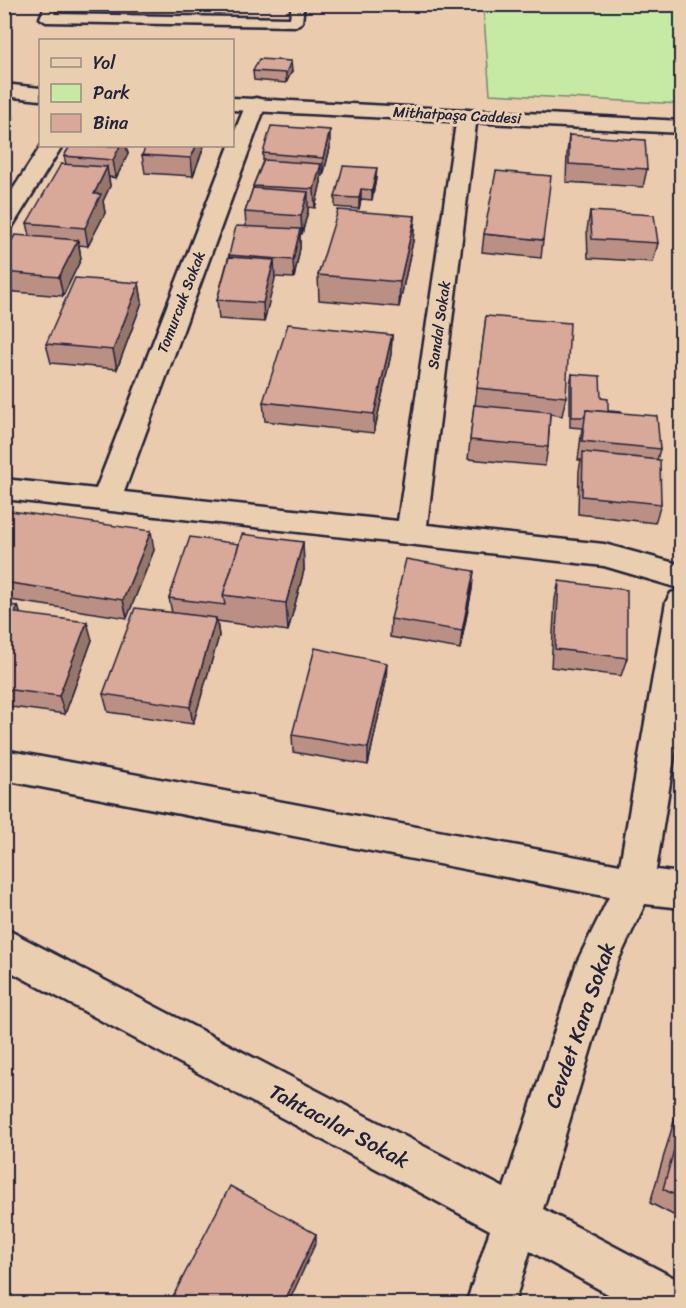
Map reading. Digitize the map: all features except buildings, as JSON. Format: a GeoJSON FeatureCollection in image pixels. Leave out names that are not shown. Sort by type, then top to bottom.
{"type":"FeatureCollection","features":[{"type":"Feature","properties":{"kind":"street"},"geometry":{"type":"LineString","coordinates":[[4,90],[39,94]]}},
{"type":"Feature","properties":{"kind":"street","name":"Mithatpaşa Caddesi"},"geometry":{"type":"LineString","coordinates":[[244,104],[681,127]]}},
{"type":"Feature","properties":{"kind":"street","name":"Tomurcuk Sokak"},"geometry":{"type":"LineString","coordinates":[[234,133],[244,104]]}},
{"type":"Feature","properties":{"kind":"street","name":"Sandal Sokak"},"geometry":{"type":"LineString","coordinates":[[411,534],[467,116]]}},
{"type":"Feature","properties":{"kind":"street"},"geometry":{"type":"LineString","coordinates":[[4,222],[50,147]]}},
{"type":"Feature","properties":{"kind":"street","name":"Tomurcuk Sokak"},"geometry":{"type":"LineString","coordinates":[[106,500],[229,147]]}},
{"type":"Feature","properties":{"kind":"street"},"geometry":{"type":"LineString","coordinates":[[4,489],[603,555],[681,577]]}},
{"type":"Feature","properties":{"kind":"street","name":"Cevdet Kara Sokak"},"geometry":{"type":"LineString","coordinates":[[490,1304],[597,962],[635,885],[681,602]]}},
{"type":"Feature","properties":{"kind":"street"},"geometry":{"type":"LineString","coordinates":[[4,765],[635,885],[681,891]]}},
{"type":"Feature","properties":{"kind":"street","name":"Tahtacılar Sokak"},"geometry":{"type":"LineString","coordinates":[[4,947],[675,1304]]}},
{"type":"Feature","properties":{"kind":"lane"},"geometry":{"type":"LineString","coordinates":[[52,4],[46,18],[233,25],[296,22],[298,4]]}},
{"type":"Feature","properties":{"kind":"green space"},"geometry":{"type":"Polygon","coordinates":[[[483,5],[681,5],[681,104],[490,94],[483,5]]]}}]}
